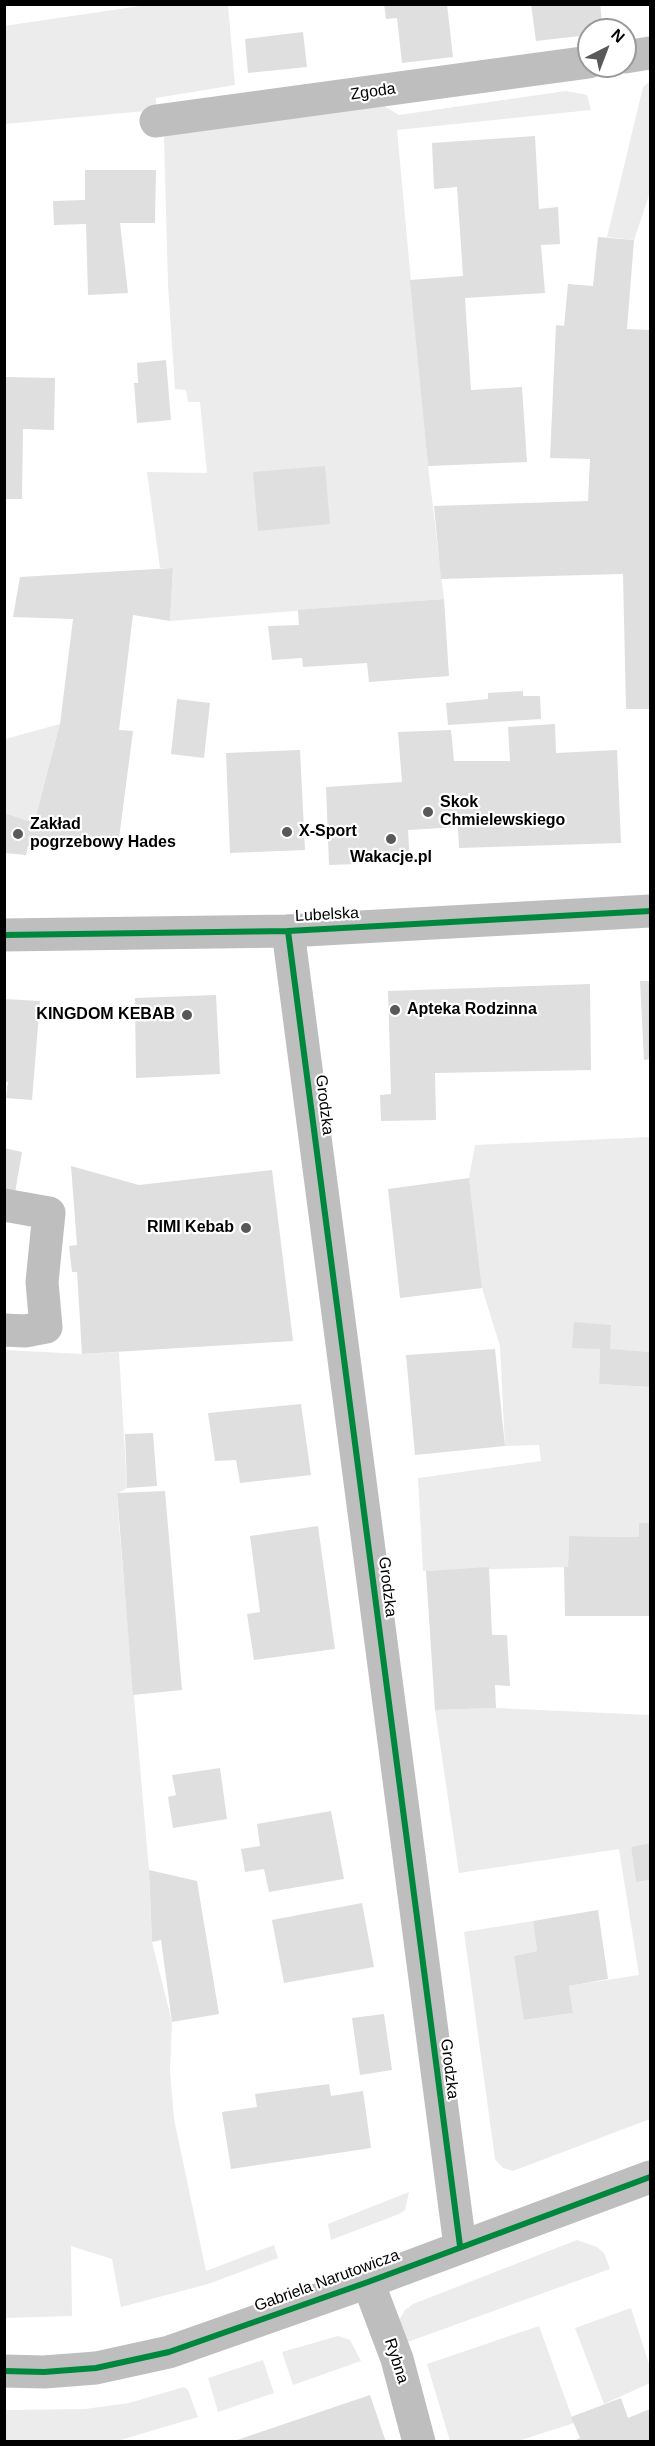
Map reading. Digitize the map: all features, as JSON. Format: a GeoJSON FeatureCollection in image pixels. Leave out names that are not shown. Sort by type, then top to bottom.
{"type":"FeatureCollection","features":[{"type":"Feature","properties":{"kind":"street","name":"Zgoda"},"geometry":{"type":"LineString","coordinates":[[156,121],[577,64]]}},
{"type":"Feature","properties":{"kind":"street","name":"Lubelska"},"geometry":{"type":"LineString","coordinates":[[4,935],[288,931],[651,911]]}},
{"type":"Feature","properties":{"kind":"street","name":"Grodzka"},"geometry":{"type":"LineString","coordinates":[[288,931],[460,2246]]}},
{"type":"Feature","properties":{"kind":"street"},"geometry":{"type":"LineString","coordinates":[[4,1205],[49,1212],[42,1282],[46,1327],[26,1331],[4,1330]]}},
{"type":"Feature","properties":{"kind":"street","name":"Gabriela Narutowicza"},"geometry":{"type":"LineString","coordinates":[[4,2371],[44,2372],[96,2368],[169,2352],[368,2282],[651,2177]]}},
{"type":"Feature","properties":{"kind":"street","name":"Rybna"},"geometry":{"type":"LineString","coordinates":[[368,2282],[400,2368],[419,2442]]}},
{"type":"Feature","properties":{"kind":"shaded area"},"geometry":{"type":"Polygon","coordinates":[[[147,5],[228,5],[235,85],[156,98],[156,110],[5,124],[4,26],[147,5]]]}},
{"type":"Feature","properties":{"kind":"shaded area"},"geometry":{"type":"Polygon","coordinates":[[[650,81],[650,192],[634,240],[607,237],[643,87],[650,81]]]}},
{"type":"Feature","properties":{"kind":"shaded area"},"geometry":{"type":"Polygon","coordinates":[[[566,91],[587,95],[591,110],[397,130],[428,466],[444,599],[170,621],[173,568],[160,568],[147,472],[207,473],[200,402],[188,402],[186,390],[175,389],[168,285],[165,135],[384,106],[399,115],[566,91]]]}},
{"type":"Feature","properties":{"kind":"shaded area"},"geometry":{"type":"Polygon","coordinates":[[[60,724],[34,823],[5,813],[5,739],[60,724]]]}},
{"type":"Feature","properties":{"kind":"shaded area"},"geometry":{"type":"Polygon","coordinates":[[[650,1137],[650,1352],[600,1349],[599,1384],[650,1387],[650,1523],[639,1523],[639,1537],[569,1536],[568,1567],[423,1571],[418,1478],[541,1461],[539,1445],[505,1446],[500,1346],[482,1288],[469,1178],[475,1145],[650,1137]]]}},
{"type":"Feature","properties":{"kind":"shaded area"},"geometry":{"type":"Polygon","coordinates":[[[5,1350],[82,1354],[119,1352],[127,1488],[117,1494],[119,1525],[149,1870],[152,1942],[172,2022],[170,2071],[174,2119],[206,2271],[274,2245],[278,2258],[208,2284],[121,2307],[112,2259],[71,2246],[72,2316],[5,2318],[5,1350]]]}},
{"type":"Feature","properties":{"kind":"shaded area"},"geometry":{"type":"Polygon","coordinates":[[[496,1708],[650,1715],[650,1843],[631,1847],[636,1882],[650,1880],[650,2119],[513,2171],[503,2168],[495,2159],[464,1932],[533,1921],[537,1951],[514,1956],[525,2020],[573,2013],[569,1986],[639,1975],[619,1849],[459,1873],[435,1710],[496,1708]]]}},
{"type":"Feature","properties":{"kind":"shaded area"},"geometry":{"type":"Polygon","coordinates":[[[409,2192],[405,2210],[399,2214],[331,2240],[328,2224],[409,2192]]]}},
{"type":"Feature","properties":{"kind":"shaded area"},"geometry":{"type":"Polygon","coordinates":[[[577,2240],[597,2247],[604,2253],[610,2269],[402,2344],[399,2320],[405,2310],[413,2304],[577,2240]]]}},
{"type":"Feature","properties":{"kind":"shaded area"},"geometry":{"type":"Polygon","coordinates":[[[631,2308],[650,2367],[650,2383],[604,2404],[575,2328],[631,2308]]]}},
{"type":"Feature","properties":{"kind":"shaded area"},"geometry":{"type":"Polygon","coordinates":[[[539,2326],[574,2423],[518,2441],[450,2441],[427,2364],[539,2326]]]}},
{"type":"Feature","properties":{"kind":"shaded area"},"geometry":{"type":"Polygon","coordinates":[[[338,2336],[350,2340],[361,2361],[293,2385],[282,2352],[338,2336]]]}},
{"type":"Feature","properties":{"kind":"shaded area"},"geometry":{"type":"Polygon","coordinates":[[[263,2360],[274,2393],[218,2412],[208,2378],[263,2360]]]}},
{"type":"Feature","properties":{"kind":"shaded area"},"geometry":{"type":"Polygon","coordinates":[[[184,2387],[188,2390],[198,2417],[117,2441],[5,2441],[5,2410],[85,2409],[129,2403],[184,2387]]]}},
{"type":"Feature","properties":{"kind":"building"},"geometry":{"type":"Polygon","coordinates":[[[384,4],[447,4],[453,57],[402,63],[397,18],[386,19],[384,4]]]}},
{"type":"Feature","properties":{"kind":"building"},"geometry":{"type":"Polygon","coordinates":[[[531,4],[600,4],[602,18],[577,18],[577,36],[536,41],[531,4]]]}},
{"type":"Feature","properties":{"kind":"building"},"geometry":{"type":"Polygon","coordinates":[[[303,32],[307,67],[248,73],[245,39],[303,32]]]}},
{"type":"Feature","properties":{"kind":"building"},"geometry":{"type":"Polygon","coordinates":[[[535,136],[539,209],[558,207],[560,244],[541,245],[545,293],[465,298],[471,390],[522,387],[527,462],[428,466],[410,280],[463,276],[457,187],[434,189],[432,143],[535,136]]]}},
{"type":"Feature","properties":{"kind":"building"},"geometry":{"type":"Polygon","coordinates":[[[85,170],[156,170],[155,223],[120,223],[128,293],[88,295],[86,224],[54,225],[53,201],[85,200],[85,170]]]}},
{"type":"Feature","properties":{"kind":"building"},"geometry":{"type":"Polygon","coordinates":[[[598,237],[634,240],[627,329],[650,330],[650,709],[626,709],[623,574],[441,579],[434,506],[588,501],[590,459],[550,458],[556,325],[564,326],[568,284],[593,286],[598,237]]]}},
{"type":"Feature","properties":{"kind":"building"},"geometry":{"type":"Polygon","coordinates":[[[166,360],[171,420],[137,423],[134,383],[138,383],[137,363],[166,360]]]}},
{"type":"Feature","properties":{"kind":"building"},"geometry":{"type":"Polygon","coordinates":[[[4,377],[55,378],[54,430],[23,429],[22,499],[4,499],[4,377]]]}},
{"type":"Feature","properties":{"kind":"building"},"geometry":{"type":"Polygon","coordinates":[[[325,466],[330,524],[258,531],[253,472],[325,466]]]}},
{"type":"Feature","properties":{"kind":"building"},"geometry":{"type":"Polygon","coordinates":[[[173,568],[170,621],[133,615],[119,730],[133,731],[118,846],[28,846],[26,855],[5,853],[5,813],[34,823],[60,724],[73,619],[13,617],[20,577],[173,568]]]}},
{"type":"Feature","properties":{"kind":"building"},"geometry":{"type":"Polygon","coordinates":[[[444,599],[449,676],[369,682],[367,663],[303,667],[302,658],[272,660],[268,626],[299,625],[298,610],[444,599]]]}},
{"type":"Feature","properties":{"kind":"building"},"geometry":{"type":"Polygon","coordinates":[[[523,691],[523,696],[540,696],[541,719],[448,725],[446,703],[488,699],[488,693],[523,691]]]}},
{"type":"Feature","properties":{"kind":"building"},"geometry":{"type":"Polygon","coordinates":[[[177,699],[210,703],[204,758],[171,754],[177,699]]]}},
{"type":"Feature","properties":{"kind":"building"},"geometry":{"type":"Polygon","coordinates":[[[555,724],[556,753],[617,750],[621,843],[459,848],[458,827],[408,830],[410,862],[329,865],[326,787],[402,782],[398,732],[451,730],[454,761],[510,761],[508,727],[555,724]]]}},
{"type":"Feature","properties":{"kind":"building"},"geometry":{"type":"Polygon","coordinates":[[[300,750],[305,850],[230,853],[226,753],[300,750]]]}},
{"type":"Feature","properties":{"kind":"building"},"geometry":{"type":"Polygon","coordinates":[[[640,981],[650,981],[650,1059],[644,1060],[640,981]]]}},
{"type":"Feature","properties":{"kind":"building"},"geometry":{"type":"Polygon","coordinates":[[[590,984],[591,1070],[435,1073],[436,1120],[381,1121],[380,1095],[391,1094],[388,991],[590,984]]]}},
{"type":"Feature","properties":{"kind":"building"},"geometry":{"type":"Polygon","coordinates":[[[216,995],[220,1074],[136,1078],[135,998],[216,995]]]}},
{"type":"Feature","properties":{"kind":"building"},"geometry":{"type":"Polygon","coordinates":[[[4,999],[40,1001],[32,1100],[6,1098],[8,1082],[4,1082],[4,999]]]}},
{"type":"Feature","properties":{"kind":"building"},"geometry":{"type":"Polygon","coordinates":[[[4,1148],[22,1152],[13,1205],[4,1203],[4,1148]]]}},
{"type":"Feature","properties":{"kind":"building"},"geometry":{"type":"Polygon","coordinates":[[[71,1166],[139,1185],[272,1170],[293,1341],[82,1354],[77,1272],[72,1272],[69,1246],[77,1245],[71,1166]]]}},
{"type":"Feature","properties":{"kind":"building"},"geometry":{"type":"Polygon","coordinates":[[[469,1178],[482,1288],[400,1298],[388,1189],[469,1178]]]}},
{"type":"Feature","properties":{"kind":"building"},"geometry":{"type":"Polygon","coordinates":[[[574,1322],[611,1325],[610,1349],[650,1352],[650,1387],[599,1384],[600,1349],[572,1348],[574,1322]]]}},
{"type":"Feature","properties":{"kind":"building"},"geometry":{"type":"Polygon","coordinates":[[[495,1349],[505,1446],[415,1455],[406,1355],[495,1349]]]}},
{"type":"Feature","properties":{"kind":"building"},"geometry":{"type":"Polygon","coordinates":[[[301,1404],[311,1475],[240,1483],[236,1460],[215,1461],[208,1413],[301,1404]]]}},
{"type":"Feature","properties":{"kind":"building"},"geometry":{"type":"Polygon","coordinates":[[[153,1433],[157,1486],[127,1488],[125,1434],[153,1433]]]}},
{"type":"Feature","properties":{"kind":"building"},"geometry":{"type":"Polygon","coordinates":[[[165,1491],[182,1690],[133,1695],[117,1493],[165,1491]]]}},
{"type":"Feature","properties":{"kind":"building"},"geometry":{"type":"Polygon","coordinates":[[[639,1523],[650,1523],[650,1616],[565,1616],[564,1567],[568,1567],[569,1536],[639,1537],[639,1523]]]}},
{"type":"Feature","properties":{"kind":"building"},"geometry":{"type":"Polygon","coordinates":[[[318,1526],[335,1649],[254,1660],[247,1614],[260,1612],[250,1536],[318,1526]]]}},
{"type":"Feature","properties":{"kind":"building"},"geometry":{"type":"Polygon","coordinates":[[[489,1567],[492,1635],[507,1635],[510,1686],[495,1685],[496,1708],[435,1710],[426,1571],[489,1567]]]}},
{"type":"Feature","properties":{"kind":"building"},"geometry":{"type":"Polygon","coordinates":[[[220,1768],[227,1819],[173,1828],[168,1797],[176,1795],[172,1775],[220,1768]]]}},
{"type":"Feature","properties":{"kind":"building"},"geometry":{"type":"Polygon","coordinates":[[[331,1811],[344,1879],[269,1892],[264,1869],[245,1872],[241,1849],[260,1846],[257,1824],[331,1811]]]}},
{"type":"Feature","properties":{"kind":"building"},"geometry":{"type":"Polygon","coordinates":[[[650,1843],[650,1880],[636,1882],[631,1847],[650,1843]]]}},
{"type":"Feature","properties":{"kind":"building"},"geometry":{"type":"Polygon","coordinates":[[[149,1870],[197,1881],[219,2014],[172,2022],[161,1940],[152,1942],[149,1870]]]}},
{"type":"Feature","properties":{"kind":"building"},"geometry":{"type":"Polygon","coordinates":[[[362,1903],[374,1967],[284,1983],[272,1920],[362,1903]]]}},
{"type":"Feature","properties":{"kind":"building"},"geometry":{"type":"Polygon","coordinates":[[[598,1910],[608,1979],[569,1986],[573,2013],[524,2020],[514,1956],[537,1951],[533,1921],[598,1910]]]}},
{"type":"Feature","properties":{"kind":"building"},"geometry":{"type":"Polygon","coordinates":[[[384,2014],[392,2070],[360,2075],[352,2018],[384,2014]]]}},
{"type":"Feature","properties":{"kind":"building"},"geometry":{"type":"Polygon","coordinates":[[[329,2084],[331,2096],[363,2091],[371,2148],[231,2169],[222,2112],[257,2107],[255,2094],[329,2084]]]}},
{"type":"Feature","properties":{"kind":"building"},"geometry":{"type":"Polygon","coordinates":[[[370,2395],[386,2442],[234,2442],[234,2441],[370,2395]]]}},
{"type":"Feature","properties":{"kind":"building"},"geometry":{"type":"Polygon","coordinates":[[[621,2398],[628,2418],[650,2409],[650,2442],[572,2442],[580,2438],[571,2417],[621,2398]]]}},
{"type":"Feature","properties":{"kind":"cycle path"},"geometry":{"type":"LineString","coordinates":[[4,935],[288,931],[650,911]]}},
{"type":"Feature","properties":{"kind":"cycle path"},"geometry":{"type":"LineString","coordinates":[[288,931],[460,2246]]}},
{"type":"Feature","properties":{"kind":"cycle path"},"geometry":{"type":"LineString","coordinates":[[4,2371],[44,2372],[96,2368],[169,2352],[368,2282],[650,2177]]}},
{"type":"Feature","properties":{"kind":"place","name":"Skok Chmielewskiego"},"geometry":{"type":"Point","coordinates":[428,812]}},
{"type":"Feature","properties":{"kind":"place","name":"X-Sport"},"geometry":{"type":"Point","coordinates":[287,832]}},
{"type":"Feature","properties":{"kind":"place","name":"Zakład pogrzebowy Hades"},"geometry":{"type":"Point","coordinates":[18,834]}},
{"type":"Feature","properties":{"kind":"place","name":"Wakacje.pl"},"geometry":{"type":"Point","coordinates":[391,839]}},
{"type":"Feature","properties":{"kind":"place","name":"Apteka Rodzinna"},"geometry":{"type":"Point","coordinates":[395,1010]}},
{"type":"Feature","properties":{"kind":"place","name":"KINGDOM KEBAB"},"geometry":{"type":"Point","coordinates":[187,1015]}},
{"type":"Feature","properties":{"kind":"place","name":"RIMI Kebab"},"geometry":{"type":"Point","coordinates":[246,1228]}}]}
